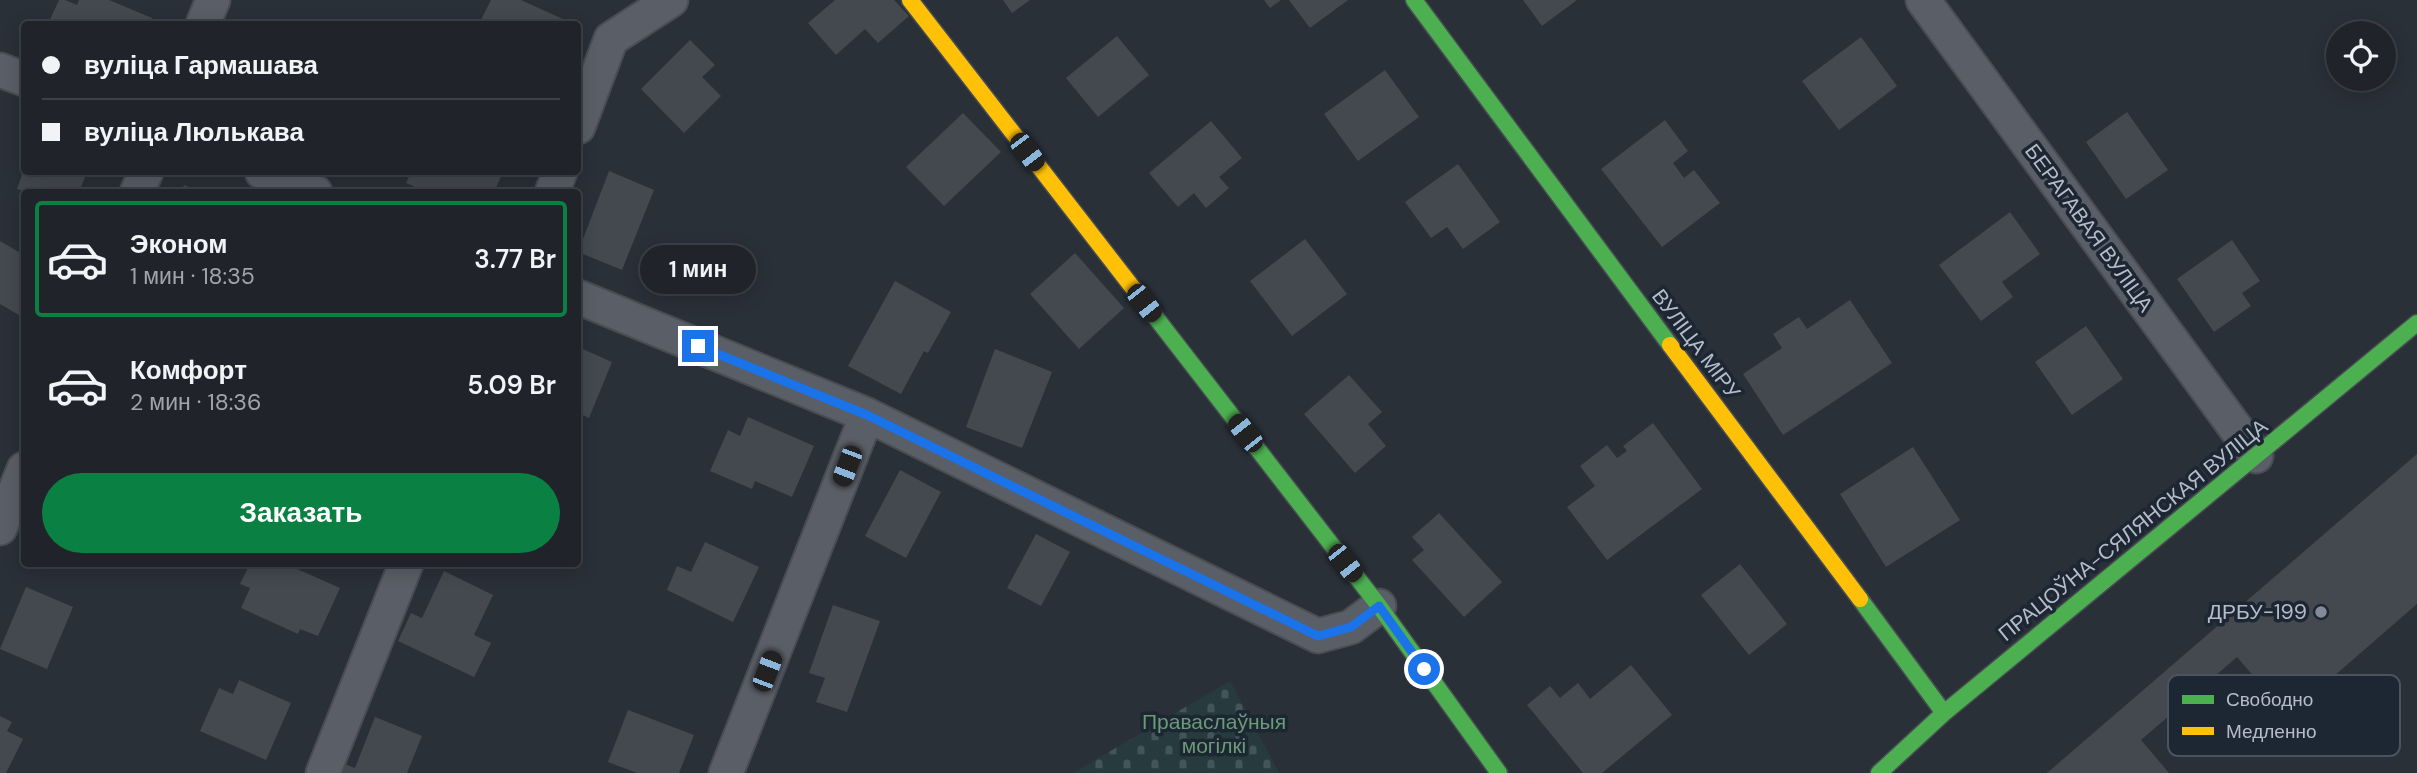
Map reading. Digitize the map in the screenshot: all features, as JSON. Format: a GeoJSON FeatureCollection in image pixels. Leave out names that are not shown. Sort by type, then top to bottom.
{"type":"FeatureCollection","features":[{"type":"Feature","properties":{"kind":"main road"},"geometry":{"type":"LineString","coordinates":[[910,0],[1379,606],[1499,773]]}},
{"type":"Feature","properties":{"kind":"main road","name":"ВУЛІЦА МІРУ"},"geometry":{"type":"LineString","coordinates":[[1414,0],[1944,713]]}},
{"type":"Feature","properties":{"kind":"main road","name":"ПРАЦОЎНА-СЯЛЯНСКАЯ ВУЛІЦА"},"geometry":{"type":"LineString","coordinates":[[1893,769],[1944,713],[2417,323]]}},
{"type":"Feature","properties":{"kind":"street"},"geometry":{"type":"LineString","coordinates":[[204,21],[213,0]]}},
{"type":"Feature","properties":{"kind":"street"},"geometry":{"type":"LineString","coordinates":[[581,119],[611,39],[671,0]]}},
{"type":"Feature","properties":{"kind":"street","name":"БЕРАГАВАЯ ВУЛІЦА"},"geometry":{"type":"LineString","coordinates":[[1923,0],[2256,456]]}},
{"type":"Feature","properties":{"kind":"street"},"geometry":{"type":"LineString","coordinates":[[0,70],[21,78]]}},
{"type":"Feature","properties":{"kind":"street"},"geometry":{"type":"LineString","coordinates":[[270,175],[307,189]]}},
{"type":"Feature","properties":{"kind":"street"},"geometry":{"type":"LineString","coordinates":[[581,298],[867,415],[1318,636],[1351,627],[1379,606]]}},
{"type":"Feature","properties":{"kind":"street"},"geometry":{"type":"LineString","coordinates":[[726,773],[867,415]]}},
{"type":"Feature","properties":{"kind":"street"},"geometry":{"type":"LineString","coordinates":[[0,528],[21,476]]}},
{"type":"Feature","properties":{"kind":"street"},"geometry":{"type":"LineString","coordinates":[[323,773],[405,567]]}},
{"type":"Feature","properties":{"kind":"green space","name":"Праваслаўныя могілкі"},"geometry":{"type":"Polygon","coordinates":[[[1230,681],[1279,773],[1073,773],[1230,681]]]}},
{"type":"Feature","properties":{"kind":"building"},"geometry":{"type":"Polygon","coordinates":[[[59,0],[77,5],[79,0],[109,0],[152,18],[151,21],[49,21],[59,0]]]}},
{"type":"Feature","properties":{"kind":"building"},"geometry":{"type":"Polygon","coordinates":[[[491,0],[521,0],[565,20],[564,21],[480,21],[491,0]]]}},
{"type":"Feature","properties":{"kind":"building"},"geometry":{"type":"Polygon","coordinates":[[[835,0],[894,0],[909,16],[878,43],[865,29],[836,55],[808,23],[835,0]]]}},
{"type":"Feature","properties":{"kind":"building"},"geometry":{"type":"Polygon","coordinates":[[[1003,0],[1030,0],[1012,13],[1003,0]]]}},
{"type":"Feature","properties":{"kind":"building"},"geometry":{"type":"Polygon","coordinates":[[[1264,0],[1281,0],[1270,8],[1264,0]]]}},
{"type":"Feature","properties":{"kind":"building"},"geometry":{"type":"Polygon","coordinates":[[[1289,0],[1348,0],[1310,28],[1289,0]]]}},
{"type":"Feature","properties":{"kind":"building"},"geometry":{"type":"Polygon","coordinates":[[[1523,0],[1577,0],[1542,26],[1523,0]]]}},
{"type":"Feature","properties":{"kind":"building"},"geometry":{"type":"Polygon","coordinates":[[[1117,36],[1149,75],[1098,117],[1066,78],[1117,36]]]}},
{"type":"Feature","properties":{"kind":"building"},"geometry":{"type":"Polygon","coordinates":[[[1861,37],[1897,86],[1839,130],[1802,81],[1861,37]]]}},
{"type":"Feature","properties":{"kind":"building"},"geometry":{"type":"Polygon","coordinates":[[[690,40],[715,65],[702,77],[721,96],[684,133],[641,89],[690,40]]]}},
{"type":"Feature","properties":{"kind":"building"},"geometry":{"type":"Polygon","coordinates":[[[1385,70],[1419,117],[1358,161],[1324,114],[1385,70]]]}},
{"type":"Feature","properties":{"kind":"building"},"geometry":{"type":"Polygon","coordinates":[[[2127,112],[2168,170],[2126,199],[2086,142],[2127,112]]]}},
{"type":"Feature","properties":{"kind":"building"},"geometry":{"type":"Polygon","coordinates":[[[963,113],[1001,152],[944,206],[906,167],[963,113]]]}},
{"type":"Feature","properties":{"kind":"building"},"geometry":{"type":"Polygon","coordinates":[[[1665,120],[1688,151],[1673,163],[1684,178],[1694,170],[1720,203],[1662,247],[1601,169],[1665,120]]]}},
{"type":"Feature","properties":{"kind":"building"},"geometry":{"type":"Polygon","coordinates":[[[1211,121],[1242,158],[1219,177],[1229,188],[1206,208],[1194,193],[1178,207],[1149,173],[1211,121]]]}},
{"type":"Feature","properties":{"kind":"building"},"geometry":{"type":"Polygon","coordinates":[[[1458,164],[1500,222],[1463,249],[1447,227],[1431,238],[1405,202],[1458,164]]]}},
{"type":"Feature","properties":{"kind":"building"},"geometry":{"type":"Polygon","coordinates":[[[609,171],[654,190],[622,270],[581,253],[581,244],[609,171]]]}},
{"type":"Feature","properties":{"kind":"building"},"geometry":{"type":"Polygon","coordinates":[[[22,175],[86,175],[80,189],[17,189],[22,175]]]}},
{"type":"Feature","properties":{"kind":"building"},"geometry":{"type":"Polygon","coordinates":[[[410,175],[502,175],[495,189],[420,189],[406,183],[410,175]]]}},
{"type":"Feature","properties":{"kind":"building"},"geometry":{"type":"Polygon","coordinates":[[[2010,212],[2040,254],[2002,282],[2013,297],[1981,321],[1939,265],[2010,212]]]}},
{"type":"Feature","properties":{"kind":"building"},"geometry":{"type":"Polygon","coordinates":[[[1305,239],[1347,294],[1292,336],[1250,281],[1305,239]]]}},
{"type":"Feature","properties":{"kind":"building"},"geometry":{"type":"Polygon","coordinates":[[[2232,240],[2260,281],[2242,293],[2251,306],[2214,332],[2177,279],[2232,240]]]}},
{"type":"Feature","properties":{"kind":"building"},"geometry":{"type":"Polygon","coordinates":[[[0,241],[21,253],[21,316],[0,304],[0,241]]]}},
{"type":"Feature","properties":{"kind":"building"},"geometry":{"type":"Polygon","coordinates":[[[1075,253],[1124,308],[1079,349],[1030,294],[1075,253]]]}},
{"type":"Feature","properties":{"kind":"building"},"geometry":{"type":"Polygon","coordinates":[[[895,281],[951,312],[928,353],[924,351],[901,394],[848,366],[895,281]]]}},
{"type":"Feature","properties":{"kind":"building"},"geometry":{"type":"Polygon","coordinates":[[[1850,300],[1892,363],[1783,435],[1743,374],[1782,348],[1773,334],[1799,317],[1807,329],[1850,300]]]}},
{"type":"Feature","properties":{"kind":"building"},"geometry":{"type":"Polygon","coordinates":[[[2086,326],[2123,379],[2072,415],[2035,362],[2086,326]]]}},
{"type":"Feature","properties":{"kind":"building"},"geometry":{"type":"Polygon","coordinates":[[[581,348],[612,362],[589,418],[581,414],[581,348]]]}},
{"type":"Feature","properties":{"kind":"building"},"geometry":{"type":"Polygon","coordinates":[[[995,349],[1052,372],[1022,448],[966,427],[995,349]]]}},
{"type":"Feature","properties":{"kind":"building"},"geometry":{"type":"Polygon","coordinates":[[[1349,375],[1382,412],[1368,424],[1386,446],[1355,473],[1304,414],[1349,375]]]}},
{"type":"Feature","properties":{"kind":"building"},"geometry":{"type":"Polygon","coordinates":[[[748,417],[814,446],[792,497],[755,481],[752,489],[710,471],[728,430],[740,436],[748,417]]]}},
{"type":"Feature","properties":{"kind":"building"},"geometry":{"type":"Polygon","coordinates":[[[1653,423],[1702,489],[1607,560],[1567,507],[1595,486],[1580,466],[1607,445],[1617,458],[1627,451],[1623,446],[1653,423]]]}},
{"type":"Feature","properties":{"kind":"building"},"geometry":{"type":"Polygon","coordinates":[[[1913,447],[1960,520],[1886,567],[1840,494],[1913,447]]]}},
{"type":"Feature","properties":{"kind":"building","name":"ДРБУ-199"},"geometry":{"type":"Polygon","coordinates":[[[2417,454],[2417,604],[2335,675],[2253,675],[2237,657],[2216,675],[2168,675],[2168,717],[2141,740],[2169,773],[2047,773],[2417,454]]]}},
{"type":"Feature","properties":{"kind":"building"},"geometry":{"type":"Polygon","coordinates":[[[900,470],[941,492],[906,558],[865,536],[900,470]]]}},
{"type":"Feature","properties":{"kind":"building"},"geometry":{"type":"Polygon","coordinates":[[[1439,513],[1502,582],[1464,617],[1412,560],[1424,550],[1412,537],[1439,513]]]}},
{"type":"Feature","properties":{"kind":"building"},"geometry":{"type":"Polygon","coordinates":[[[1036,534],[1070,552],[1041,606],[1007,588],[1036,534]]]}},
{"type":"Feature","properties":{"kind":"building"},"geometry":{"type":"Polygon","coordinates":[[[705,542],[759,567],[733,622],[667,590],[677,566],[691,572],[705,542]]]}},
{"type":"Feature","properties":{"kind":"building"},"geometry":{"type":"Polygon","coordinates":[[[1740,564],[1787,624],[1749,655],[1701,595],[1740,564]]]}},
{"type":"Feature","properties":{"kind":"building"},"geometry":{"type":"Polygon","coordinates":[[[248,567],[293,567],[340,588],[318,636],[300,629],[298,634],[241,608],[250,588],[240,584],[248,567]]]}},
{"type":"Feature","properties":{"kind":"building"},"geometry":{"type":"Polygon","coordinates":[[[444,571],[493,595],[474,635],[491,643],[474,677],[398,641],[411,613],[422,618],[444,571]]]}},
{"type":"Feature","properties":{"kind":"building"},"geometry":{"type":"Polygon","coordinates":[[[26,587],[73,607],[47,669],[0,649],[26,587]]]}},
{"type":"Feature","properties":{"kind":"building"},"geometry":{"type":"Polygon","coordinates":[[[833,605],[880,621],[847,712],[816,702],[825,678],[809,673],[833,605]]]}},
{"type":"Feature","properties":{"kind":"building"},"geometry":{"type":"Polygon","coordinates":[[[1631,665],[1672,715],[1602,773],[1583,773],[1527,705],[1550,686],[1560,698],[1578,683],[1590,699],[1631,665]]]}},
{"type":"Feature","properties":{"kind":"building"},"geometry":{"type":"Polygon","coordinates":[[[239,680],[291,703],[266,760],[200,731],[219,688],[233,694],[239,680]]]}},
{"type":"Feature","properties":{"kind":"building"},"geometry":{"type":"Polygon","coordinates":[[[628,710],[694,735],[679,773],[637,773],[608,762],[628,710]]]}},
{"type":"Feature","properties":{"kind":"building"},"geometry":{"type":"Polygon","coordinates":[[[0,716],[12,722],[7,731],[23,739],[6,773],[0,773],[0,716]]]}},
{"type":"Feature","properties":{"kind":"building"},"geometry":{"type":"Polygon","coordinates":[[[375,717],[422,736],[407,773],[341,773],[345,764],[355,768],[375,717]]]}},
{"type":"Feature","properties":{"kind":"traffic: fast"},"geometry":{"type":"LineString","coordinates":[[1414,0],[1670,345]]}},
{"type":"Feature","properties":{"kind":"traffic: fast"},"geometry":{"type":"LineString","coordinates":[[1150,310],[1379,606],[1499,773]]}},
{"type":"Feature","properties":{"kind":"traffic: fast"},"geometry":{"type":"LineString","coordinates":[[1879,773],[1944,713],[2417,323]]}},
{"type":"Feature","properties":{"kind":"traffic: fast"},"geometry":{"type":"LineString","coordinates":[[1860,599],[1944,713]]}},
{"type":"Feature","properties":{"kind":"traffic: slow"},"geometry":{"type":"LineString","coordinates":[[910,0],[1150,310]]}},
{"type":"Feature","properties":{"kind":"traffic: slow"},"geometry":{"type":"LineString","coordinates":[[1670,345],[1860,599]]}},
{"type":"Feature","properties":{"kind":"place","name":"ДРБУ-199"},"geometry":{"type":"Point","coordinates":[2321,612]}},
{"type":"Feature","properties":{"kind":"route"},"geometry":{"type":"LineString","coordinates":[[698,346],[867,415],[1318,636],[1351,627],[1379,606],[1424,669]]}}]}
